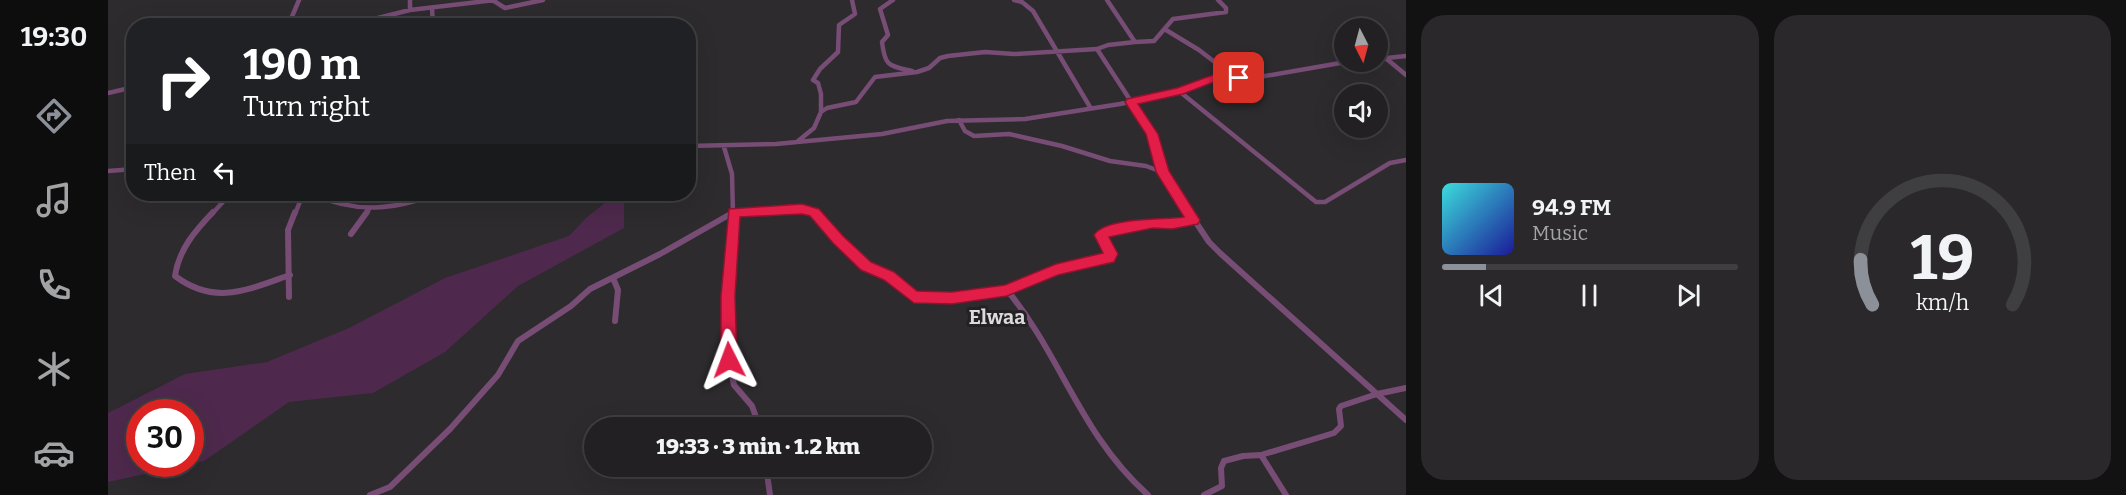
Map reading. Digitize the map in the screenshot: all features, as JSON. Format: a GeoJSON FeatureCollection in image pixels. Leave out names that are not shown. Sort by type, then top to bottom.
{"type":"FeatureCollection","features":[{"type":"Feature","properties":{"kind":"street"},"geometry":{"type":"LineString","coordinates":[[291,18],[299,0]]}},
{"type":"Feature","properties":{"kind":"street"},"geometry":{"type":"LineString","coordinates":[[410,0],[410,10]]}},
{"type":"Feature","properties":{"kind":"street"},"geometry":{"type":"LineString","coordinates":[[378,18],[410,10],[495,1],[506,8],[543,0]]}},
{"type":"Feature","properties":{"kind":"street"},"geometry":{"type":"LineString","coordinates":[[796,142],[814,128],[822,112],[821,94],[813,76],[818,68],[829,64],[838,52],[837,32],[840,24],[855,14],[852,0]]}},
{"type":"Feature","properties":{"kind":"street"},"geometry":{"type":"LineString","coordinates":[[893,0],[880,9],[888,36],[882,42],[884,62],[887,65],[917,72]]}},
{"type":"Feature","properties":{"kind":"street"},"geometry":{"type":"LineString","coordinates":[[1014,0],[1025,1],[1090,107]]}},
{"type":"Feature","properties":{"kind":"street"},"geometry":{"type":"LineString","coordinates":[[1107,0],[1135,42]]}},
{"type":"Feature","properties":{"kind":"street"},"geometry":{"type":"LineString","coordinates":[[822,112],[829,108],[856,102],[875,77],[917,72],[929,68],[940,58],[948,56],[985,52],[1008,54],[1097,49],[1154,41],[1166,30],[1173,19],[1226,12],[1218,0]]}},
{"type":"Feature","properties":{"kind":"street"},"geometry":{"type":"LineString","coordinates":[[432,8],[433,18]]}},
{"type":"Feature","properties":{"kind":"street"},"geometry":{"type":"LineString","coordinates":[[1166,30],[1199,50],[1230,74],[1248,79],[1334,64]]}},
{"type":"Feature","properties":{"kind":"street"},"geometry":{"type":"LineString","coordinates":[[1097,49],[1152,134],[1162,172],[1193,220],[1220,252],[1406,420]]}},
{"type":"Feature","properties":{"kind":"street"},"geometry":{"type":"LineString","coordinates":[[1388,58],[1406,56]]}},
{"type":"Feature","properties":{"kind":"street"},"geometry":{"type":"LineString","coordinates":[[1388,60],[1406,75]]}},
{"type":"Feature","properties":{"kind":"street"},"geometry":{"type":"LineString","coordinates":[[696,146],[724,147],[882,134],[931,123],[959,120],[1025,119],[1131,102],[1179,91],[1230,74]]}},
{"type":"Feature","properties":{"kind":"street"},"geometry":{"type":"LineString","coordinates":[[108,93],[126,89]]}},
{"type":"Feature","properties":{"kind":"street"},"geometry":{"type":"LineString","coordinates":[[1179,91],[1316,202],[1325,202],[1390,163],[1406,160]]}},
{"type":"Feature","properties":{"kind":"street"},"geometry":{"type":"LineString","coordinates":[[1120,104],[1136,110]]}},
{"type":"Feature","properties":{"kind":"street"},"geometry":{"type":"LineString","coordinates":[[959,120],[965,131],[974,136],[1009,135],[1062,146],[1110,161],[1146,166],[1162,172]]}},
{"type":"Feature","properties":{"kind":"street"},"geometry":{"type":"LineString","coordinates":[[724,147],[731,164],[734,212],[727,342],[731,378],[735,388],[752,406],[756,417]]}},
{"type":"Feature","properties":{"kind":"street"},"geometry":{"type":"LineString","coordinates":[[108,171],[126,170]]}},
{"type":"Feature","properties":{"kind":"street"},"geometry":{"type":"LineString","coordinates":[[224,201],[183,249],[175,265],[175,276],[198,290],[223,296],[290,275]]}},
{"type":"Feature","properties":{"kind":"street"},"geometry":{"type":"LineString","coordinates":[[289,297],[288,230],[300,201]]}},
{"type":"Feature","properties":{"kind":"street"},"geometry":{"type":"LineString","coordinates":[[330,201],[347,207],[369,209],[396,207],[415,201]]}},
{"type":"Feature","properties":{"kind":"street"},"geometry":{"type":"LineString","coordinates":[[351,234],[369,209]]}},
{"type":"Feature","properties":{"kind":"street"},"geometry":{"type":"LineString","coordinates":[[370,495],[390,487],[450,429],[498,375],[518,340],[571,306],[590,289],[734,212],[802,209],[814,212],[838,240],[866,266],[889,276],[914,297],[952,298],[1007,290],[1056,269],[1109,258],[1111,254],[1101,235],[1105,232],[1153,223],[1172,224],[1193,220]]}},
{"type":"Feature","properties":{"kind":"street"},"geometry":{"type":"LineString","coordinates":[[613,278],[618,290],[615,321]]}},
{"type":"Feature","properties":{"kind":"street"},"geometry":{"type":"LineString","coordinates":[[1007,290],[1027,315],[1089,426],[1148,495]]}},
{"type":"Feature","properties":{"kind":"street"},"geometry":{"type":"LineString","coordinates":[[1204,495],[1222,486],[1221,468],[1224,461],[1243,456],[1261,455],[1339,431],[1341,426],[1339,409],[1377,394],[1406,388]]}},
{"type":"Feature","properties":{"kind":"street"},"geometry":{"type":"LineString","coordinates":[[1261,455],[1286,495]]}},
{"type":"Feature","properties":{"kind":"street"},"geometry":{"type":"LineString","coordinates":[[768,477],[770,495]]}},
{"type":"Feature","properties":{"kind":"shaded area"},"geometry":{"type":"Polygon","coordinates":[[[607,201],[624,201],[624,228],[518,286],[445,352],[373,393],[289,402],[204,461],[204,399],[136,399],[185,374],[267,362],[349,328],[445,278],[569,236],[586,218],[607,201]]]}},
{"type":"Feature","properties":{"kind":"shaded area"},"geometry":{"type":"Polygon","coordinates":[[[126,404],[126,477],[131,477],[108,482],[108,413],[126,404]]]}},
{"type":"Feature","properties":{"kind":"district","name":"Elwaa"},"geometry":{"type":"Point","coordinates":[997,317]}},
{"type":"Feature","properties":{"kind":"route"},"geometry":{"type":"LineString","coordinates":[[729,360],[728,296],[734,212],[793,209],[814,212],[838,240],[866,266],[889,276],[914,297],[952,298],[1007,290],[1056,269],[1106,260],[1111,254],[1102,233],[1153,223],[1172,224],[1193,220],[1162,172],[1152,134],[1131,102],[1179,91],[1227,74],[1239,78]]}}]}
